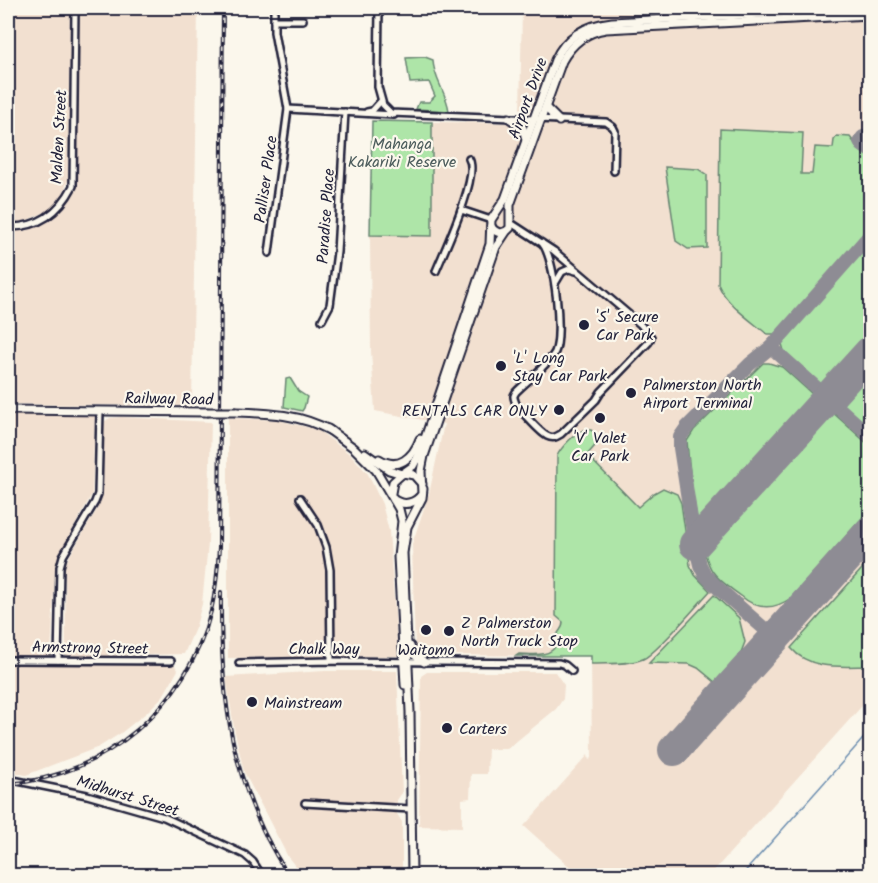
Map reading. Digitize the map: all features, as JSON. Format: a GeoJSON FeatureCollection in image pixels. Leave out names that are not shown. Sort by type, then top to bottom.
{"type":"FeatureCollection","features":[{"type":"Feature","properties":{"kind":"main road","name":"Airport Drive"},"geometry":{"type":"LineString","coordinates":[[402,473],[413,466],[418,458],[490,244],[491,220],[505,199],[558,54],[572,37],[590,26],[612,22],[870,8]]}},
{"type":"Feature","properties":{"kind":"main road","name":"Airport Drive"},"geometry":{"type":"LineString","coordinates":[[423,488],[421,471],[424,456],[496,247],[509,226],[510,206],[566,54],[580,39],[600,30],[870,15]]}},
{"type":"Feature","properties":{"kind":"main road"},"geometry":{"type":"LineString","coordinates":[[546,108],[559,121]]}},
{"type":"Feature","properties":{"kind":"main road"},"geometry":{"type":"LineString","coordinates":[[508,118],[523,128],[526,140]]}},
{"type":"Feature","properties":{"kind":"main road"},"geometry":{"type":"LineString","coordinates":[[501,212],[507,214],[509,226],[496,232],[491,220],[501,212]]}},
{"type":"Feature","properties":{"kind":"main road"},"geometry":{"type":"LineString","coordinates":[[346,439],[386,463],[394,464],[404,461],[417,447],[437,400]]}},
{"type":"Feature","properties":{"kind":"main road","name":"Railway Road"},"geometry":{"type":"LineString","coordinates":[[8,410],[282,414],[308,420],[328,429],[346,439],[377,463],[389,470],[402,473]]}},
{"type":"Feature","properties":{"kind":"main road","name":"Railway Road"},"geometry":{"type":"LineString","coordinates":[[328,429],[354,448],[376,470],[399,509],[401,517],[398,557],[410,744],[412,876]]}},
{"type":"Feature","properties":{"kind":"main road"},"geometry":{"type":"LineString","coordinates":[[402,473],[414,475],[421,482],[422,494],[415,502],[406,504],[397,502],[392,497],[393,482],[402,473]]}},
{"type":"Feature","properties":{"kind":"main road","name":"Railway Road"},"geometry":{"type":"LineString","coordinates":[[406,662],[404,538],[411,516],[422,498],[423,488]]}},
{"type":"Feature","properties":{"kind":"main road"},"geometry":{"type":"LineString","coordinates":[[405,598],[409,618],[410,648],[416,657],[424,662]]}},
{"type":"Feature","properties":{"kind":"street","name":"Malden Street"},"geometry":{"type":"LineString","coordinates":[[8,227],[41,221],[66,199],[72,186],[75,8]]}},
{"type":"Feature","properties":{"kind":"street","name":"Palliser Place"},"geometry":{"type":"LineString","coordinates":[[269,254],[288,109],[274,32],[274,8]]}},
{"type":"Feature","properties":{"kind":"street"},"geometry":{"type":"LineString","coordinates":[[379,8],[378,87],[381,101],[387,109],[398,114]]}},
{"type":"Feature","properties":{"kind":"street"},"geometry":{"type":"LineString","coordinates":[[274,20],[303,20]]}},
{"type":"Feature","properties":{"kind":"street"},"geometry":{"type":"LineString","coordinates":[[366,113],[372,111],[381,101]]}},
{"type":"Feature","properties":{"kind":"street"},"geometry":{"type":"LineString","coordinates":[[288,109],[606,122],[613,126],[615,131],[614,171]]}},
{"type":"Feature","properties":{"kind":"street","name":"Paradise Place"},"geometry":{"type":"LineString","coordinates":[[322,320],[330,305],[337,252],[345,112]]}},
{"type":"Feature","properties":{"kind":"street"},"geometry":{"type":"LineString","coordinates":[[436,271],[461,210],[472,175],[472,163],[469,159]]}},
{"type":"Feature","properties":{"kind":"street"},"geometry":{"type":"LineString","coordinates":[[461,210],[491,220]]}},
{"type":"Feature","properties":{"kind":"street"},"geometry":{"type":"LineString","coordinates":[[509,226],[554,251],[640,324],[651,339],[596,400],[561,434],[552,437],[546,435],[535,425],[517,405],[514,397],[516,392],[555,351],[556,280],[560,273],[568,270],[576,271]]}},
{"type":"Feature","properties":{"kind":"street"},"geometry":{"type":"LineString","coordinates":[[542,243],[550,255],[557,290]]}},
{"type":"Feature","properties":{"kind":"street"},"geometry":{"type":"LineString","coordinates":[[58,660],[60,567],[63,556],[98,494],[100,411]]}},
{"type":"Feature","properties":{"kind":"street"},"geometry":{"type":"LineString","coordinates":[[300,498],[318,525],[326,548],[330,570],[331,661]]}},
{"type":"Feature","properties":{"kind":"street","name":"Armstrong Street"},"geometry":{"type":"LineString","coordinates":[[8,660],[171,662]]}},
{"type":"Feature","properties":{"kind":"street","name":"Chalk Way"},"geometry":{"type":"LineString","coordinates":[[239,663],[331,661],[559,663],[572,671]]}},
{"type":"Feature","properties":{"kind":"street","name":"Midhurst Street"},"geometry":{"type":"LineString","coordinates":[[8,779],[87,795],[164,817],[244,855],[253,862],[262,876]]}},
{"type":"Feature","properties":{"kind":"street"},"geometry":{"type":"LineString","coordinates":[[305,803],[411,809]]}},
{"type":"Feature","properties":{"kind":"shaded area"},"geometry":{"type":"Polygon","coordinates":[[[8,8],[70,8],[68,180],[63,194],[50,210],[23,222],[8,222],[8,8]]]}},
{"type":"Feature","properties":{"kind":"shaded area"},"geometry":{"type":"Polygon","coordinates":[[[79,8],[198,8],[192,406],[8,404],[8,231],[28,230],[55,216],[63,208],[77,185],[79,8]]]}},
{"type":"Feature","properties":{"kind":"shaded area"},"geometry":{"type":"Polygon","coordinates":[[[522,8],[870,8],[870,697],[710,875],[579,875],[524,826],[588,755],[589,760],[592,758],[591,656],[423,655],[415,650],[412,544],[429,494],[444,424],[375,411],[371,351],[370,235],[432,236],[432,122],[516,123],[520,113],[522,8]]]}},
{"type":"Feature","properties":{"kind":"shaded area"},"geometry":{"type":"Polygon","coordinates":[[[95,414],[92,494],[58,557],[55,569],[51,656],[8,656],[8,415],[95,414]]]}},
{"type":"Feature","properties":{"kind":"shaded area"},"geometry":{"type":"Polygon","coordinates":[[[121,417],[211,422],[208,544],[202,604],[196,626],[184,654],[66,657],[65,564],[96,511],[101,497],[105,421],[121,417]]]}},
{"type":"Feature","properties":{"kind":"shaded area"},"geometry":{"type":"Polygon","coordinates":[[[228,418],[278,420],[318,430],[351,455],[368,474],[382,504],[389,531],[398,656],[228,658],[228,418]]]}},
{"type":"Feature","properties":{"kind":"shaded area"},"geometry":{"type":"Polygon","coordinates":[[[8,663],[174,664],[178,670],[163,696],[121,733],[99,747],[26,775],[8,771],[8,663]]]}},
{"type":"Feature","properties":{"kind":"shaded area"},"geometry":{"type":"Polygon","coordinates":[[[325,671],[397,671],[402,793],[397,800],[397,814],[402,822],[402,875],[302,875],[288,857],[244,772],[226,677],[325,671]]]}},
{"type":"Feature","properties":{"kind":"shaded area"},"geometry":{"type":"Polygon","coordinates":[[[427,672],[555,672],[564,685],[563,699],[556,709],[507,749],[488,749],[487,774],[471,774],[470,798],[462,799],[462,827],[419,826],[421,676],[427,672]]]}},
{"type":"Feature","properties":{"kind":"green space"},"geometry":{"type":"Polygon","coordinates":[[[425,57],[433,60],[435,73],[449,111],[416,109],[419,102],[429,102],[435,96],[429,82],[410,83],[406,58],[425,57]]]}},
{"type":"Feature","properties":{"kind":"green space","name":"Mahanga Kakariki Reserve"},"geometry":{"type":"Polygon","coordinates":[[[372,121],[432,122],[432,236],[370,235],[372,121]]]}},
{"type":"Feature","properties":{"kind":"green space"},"geometry":{"type":"Polygon","coordinates":[[[720,129],[803,133],[801,174],[812,174],[815,147],[833,148],[837,136],[850,137],[861,152],[870,156],[870,230],[779,332],[774,334],[767,334],[739,311],[718,284],[720,129]]]}},
{"type":"Feature","properties":{"kind":"green space"},"geometry":{"type":"Polygon","coordinates":[[[665,167],[698,169],[707,175],[707,248],[688,249],[676,241],[665,167]]]}},
{"type":"Feature","properties":{"kind":"green space"},"geometry":{"type":"Polygon","coordinates":[[[870,241],[870,429],[784,351],[782,344],[785,337],[870,241]]]}},
{"type":"Feature","properties":{"kind":"green space"},"geometry":{"type":"Polygon","coordinates":[[[763,363],[782,367],[870,446],[870,509],[791,598],[778,605],[766,607],[747,601],[726,585],[716,576],[708,562],[696,510],[687,441],[694,430],[763,363]]]}},
{"type":"Feature","properties":{"kind":"green space"},"geometry":{"type":"Polygon","coordinates":[[[290,378],[298,391],[307,397],[302,411],[284,407],[286,379],[290,378]]]}},
{"type":"Feature","properties":{"kind":"green space"},"geometry":{"type":"Polygon","coordinates":[[[584,430],[591,430],[600,440],[587,455],[638,507],[663,488],[677,494],[681,503],[690,565],[695,575],[710,591],[658,648],[637,661],[591,664],[591,656],[516,656],[549,652],[556,645],[557,635],[562,626],[563,622],[556,616],[557,456],[576,434],[584,430]]]}},
{"type":"Feature","properties":{"kind":"green space"},"geometry":{"type":"Polygon","coordinates":[[[870,560],[870,666],[828,666],[808,661],[799,655],[791,648],[870,560]]]}},
{"type":"Feature","properties":{"kind":"green space"},"geometry":{"type":"Polygon","coordinates":[[[714,595],[739,618],[745,642],[740,655],[715,682],[698,668],[689,664],[649,663],[714,595]]]}},
{"type":"Feature","properties":{"kind":"waterway"},"geometry":{"type":"LineString","coordinates":[[741,876],[870,731]]}},
{"type":"Feature","properties":{"kind":"taxiway"},"geometry":{"type":"LineString","coordinates":[[870,136],[863,137],[860,141],[870,150]]}},
{"type":"Feature","properties":{"kind":"taxiway"},"geometry":{"type":"LineString","coordinates":[[775,638],[718,588],[705,575],[700,565],[680,437],[687,427],[750,364],[771,347],[870,235]]}},
{"type":"Feature","properties":{"kind":"taxiway"},"geometry":{"type":"LineString","coordinates":[[771,347],[870,436]]}},
{"type":"Feature","properties":{"kind":"runway"},"geometry":{"type":"LineString","coordinates":[[695,544],[870,352]]}},
{"type":"Feature","properties":{"kind":"runway"},"geometry":{"type":"LineString","coordinates":[[674,750],[870,532]]}},
{"type":"Feature","properties":{"kind":"railway"},"geometry":{"type":"LineString","coordinates":[[8,784],[44,778],[77,767],[109,751],[137,730],[162,705],[183,677],[200,645],[211,611],[219,547],[223,8]]}},
{"type":"Feature","properties":{"kind":"railway"},"geometry":{"type":"LineString","coordinates":[[221,592],[221,630],[227,704],[241,774],[253,809],[289,876]]}},
{"type":"Feature","properties":{"kind":"place","name":"'S' Secure Car Park"},"geometry":{"type":"Point","coordinates":[584,325]}},
{"type":"Feature","properties":{"kind":"place","name":"'L' Long Stay Car Park"},"geometry":{"type":"Point","coordinates":[501,366]}},
{"type":"Feature","properties":{"kind":"place","name":"Palmerston North Airport Terminal"},"geometry":{"type":"Point","coordinates":[631,393]}},
{"type":"Feature","properties":{"kind":"place","name":"RENTALS CAR ONLY"},"geometry":{"type":"Point","coordinates":[559,410]}},
{"type":"Feature","properties":{"kind":"place","name":"'V' Valet Car Park"},"geometry":{"type":"Point","coordinates":[600,418]}},
{"type":"Feature","properties":{"kind":"place","name":"Waitomo"},"geometry":{"type":"Point","coordinates":[426,630]}},
{"type":"Feature","properties":{"kind":"place","name":"Z Palmerston North Truck Stop"},"geometry":{"type":"Point","coordinates":[449,631]}},
{"type":"Feature","properties":{"kind":"place","name":"Mainstream"},"geometry":{"type":"Point","coordinates":[252,702]}},
{"type":"Feature","properties":{"kind":"place","name":"Carters"},"geometry":{"type":"Point","coordinates":[447,728]}}]}
